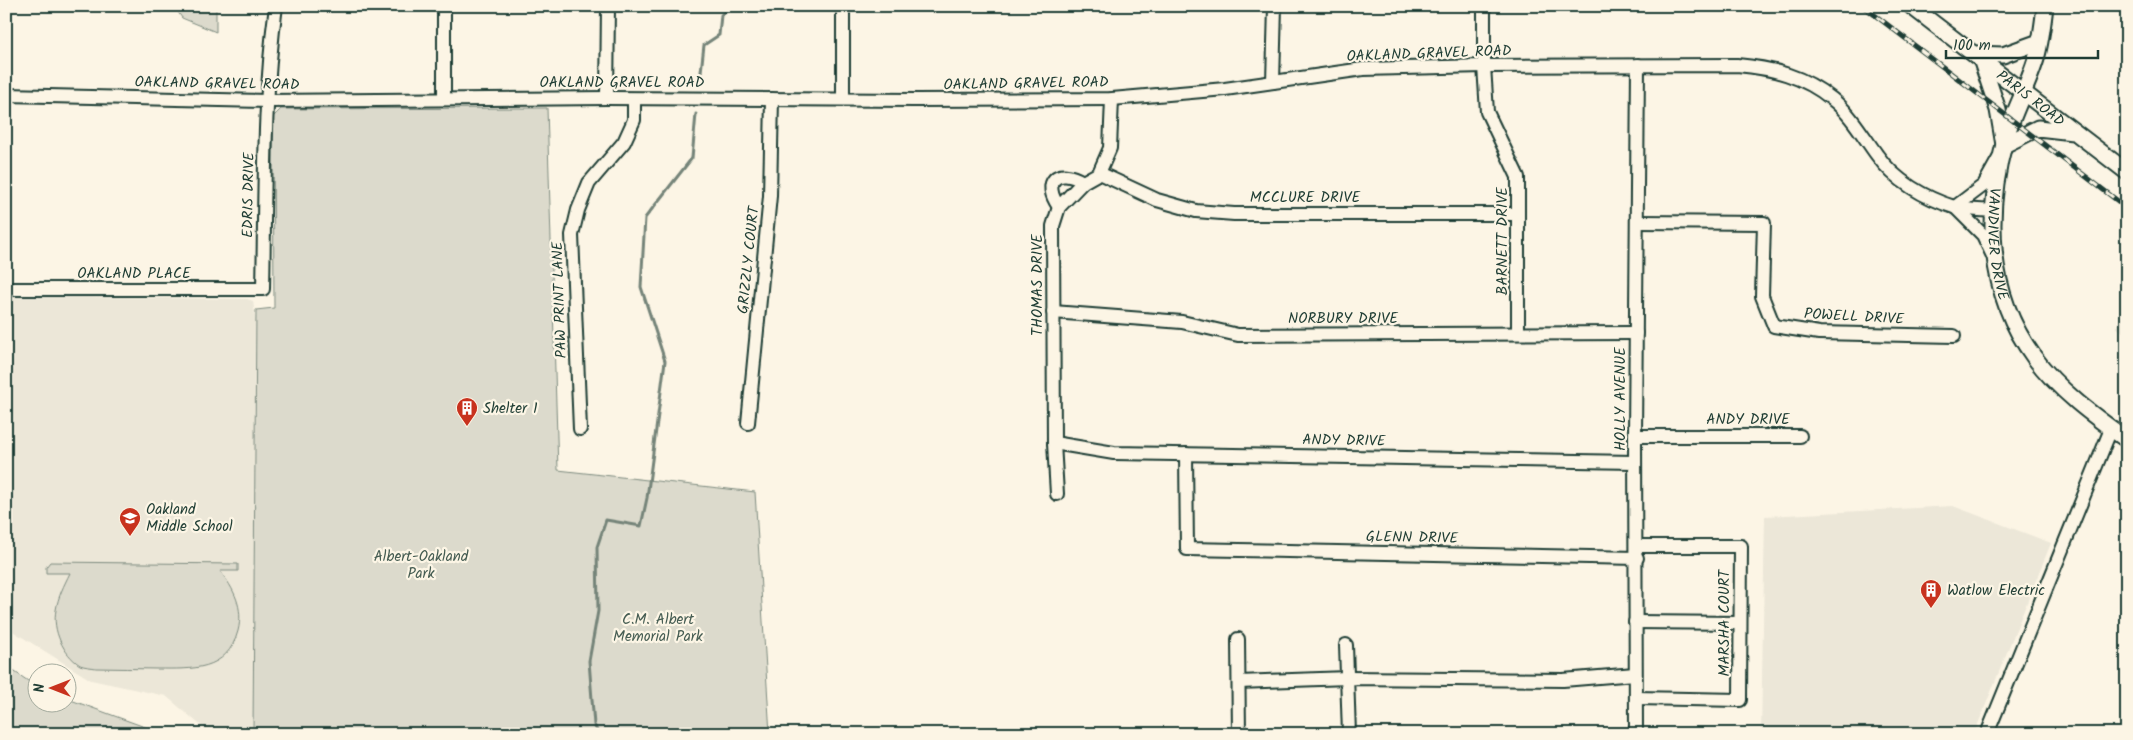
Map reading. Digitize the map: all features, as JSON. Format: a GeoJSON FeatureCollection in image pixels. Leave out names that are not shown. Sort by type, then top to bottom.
{"type":"FeatureCollection","features":[{"type":"Feature","properties":{"kind":"main road","name":"PARIS ROAD"},"geometry":{"type":"LineString","coordinates":[[1911,6],[2127,172]]}},
{"type":"Feature","properties":{"kind":"main road","name":"VANDIVER DRIVE"},"geometry":{"type":"LineString","coordinates":[[2045,6],[2036,58],[2003,149],[1992,211],[1994,259],[2002,296],[2016,328],[2034,357],[2066,391],[2127,440]]}},
{"type":"Feature","properties":{"kind":"main road"},"geometry":{"type":"LineString","coordinates":[[2039,42],[2003,55],[1978,58],[1998,110],[2003,149],[2038,128],[2075,132]]}},
{"type":"Feature","properties":{"kind":"street","name":"EDRIS DRIVE"},"geometry":{"type":"LineString","coordinates":[[263,289],[267,101],[270,52],[276,6]]}},
{"type":"Feature","properties":{"kind":"street"},"geometry":{"type":"LineString","coordinates":[[444,6],[444,99]]}},
{"type":"Feature","properties":{"kind":"street"},"geometry":{"type":"LineString","coordinates":[[607,98],[608,6]]}},
{"type":"Feature","properties":{"kind":"street"},"geometry":{"type":"LineString","coordinates":[[843,6],[843,99]]}},
{"type":"Feature","properties":{"kind":"street"},"geometry":{"type":"LineString","coordinates":[[1273,82],[1275,6]]}},
{"type":"Feature","properties":{"kind":"street","name":"BARNETT DRIVE"},"geometry":{"type":"LineString","coordinates":[[1484,6],[1484,66],[1487,112],[1518,177],[1518,333]]}},
{"type":"Feature","properties":{"kind":"street","name":"OAKLAND GRAVEL ROAD"},"geometry":{"type":"LineString","coordinates":[[6,95],[267,101],[607,98],[1112,99],[1225,89],[1363,69],[1484,66],[1737,65],[1764,67],[1794,75],[1832,98],[1848,114],[1878,158],[1896,176],[1922,194],[1955,207],[1992,211]]}},
{"type":"Feature","properties":{"kind":"street","name":"HOLLY AVENUE"},"geometry":{"type":"LineString","coordinates":[[1636,734],[1635,436],[1638,66]]}},
{"type":"Feature","properties":{"kind":"street","name":"PAW PRINT LANE"},"geometry":{"type":"LineString","coordinates":[[580,429],[572,236],[578,210],[589,183],[624,142],[634,120],[634,99]]}},
{"type":"Feature","properties":{"kind":"street","name":"GRIZZLY COURT"},"geometry":{"type":"LineString","coordinates":[[748,423],[770,196],[772,99]]}},
{"type":"Feature","properties":{"kind":"street"},"geometry":{"type":"LineString","coordinates":[[1099,173],[1110,148],[1112,99]]}},
{"type":"Feature","properties":{"kind":"street"},"geometry":{"type":"LineString","coordinates":[[1994,259],[1983,235],[1955,207],[1984,186],[2003,149]]}},
{"type":"Feature","properties":{"kind":"street","name":"MCCLURE DRIVE"},"geometry":{"type":"LineString","coordinates":[[1099,173],[1157,200],[1196,211],[1234,214],[1518,214]]}},
{"type":"Feature","properties":{"kind":"street","name":"THOMAS DRIVE"},"geometry":{"type":"LineString","coordinates":[[1057,494],[1054,443],[1053,226],[1059,207],[1083,182],[1099,173]]}},
{"type":"Feature","properties":{"kind":"street"},"geometry":{"type":"LineString","coordinates":[[1059,207],[1051,192],[1054,178],[1060,174],[1083,182]]}},
{"type":"Feature","properties":{"kind":"street","name":"POWELL DRIVE"},"geometry":{"type":"LineString","coordinates":[[1638,222],[1764,223],[1762,296],[1774,326],[1819,333],[1954,336]]}},
{"type":"Feature","properties":{"kind":"street","name":"OAKLAND PLACE"},"geometry":{"type":"LineString","coordinates":[[6,289],[263,289]]}},
{"type":"Feature","properties":{"kind":"street","name":"NORBURY DRIVE"},"geometry":{"type":"LineString","coordinates":[[1053,312],[1182,322],[1238,335],[1636,333]]}},
{"type":"Feature","properties":{"kind":"street"},"geometry":{"type":"LineString","coordinates":[[1987,734],[2111,428]]}},
{"type":"Feature","properties":{"kind":"street","name":"ANDY DRIVE"},"geometry":{"type":"LineString","coordinates":[[1635,436],[1800,436]]}},
{"type":"Feature","properties":{"kind":"street","name":"ANDY DRIVE"},"geometry":{"type":"LineString","coordinates":[[1054,443],[1114,453],[1635,462]]}},
{"type":"Feature","properties":{"kind":"street","name":"GLENN DRIVE"},"geometry":{"type":"LineString","coordinates":[[1186,454],[1186,549],[1636,552],[1741,546]]}},
{"type":"Feature","properties":{"kind":"street","name":"MARSHA COURT"},"geometry":{"type":"LineString","coordinates":[[1636,698],[1740,700],[1741,546]]}},
{"type":"Feature","properties":{"kind":"street"},"geometry":{"type":"LineString","coordinates":[[1635,622],[1740,623]]}},
{"type":"Feature","properties":{"kind":"street"},"geometry":{"type":"LineString","coordinates":[[1238,639],[1239,734]]}},
{"type":"Feature","properties":{"kind":"street"},"geometry":{"type":"LineString","coordinates":[[1346,645],[1348,734]]}},
{"type":"Feature","properties":{"kind":"street"},"geometry":{"type":"LineString","coordinates":[[1239,682],[1348,678],[1563,680],[1635,674]]}},
{"type":"Feature","properties":{"kind":"shaded area","name":"Oakland Middle School"},"geometry":{"type":"Polygon","coordinates":[[[6,296],[247,299],[253,301],[256,323],[253,734],[211,734],[166,696],[91,680],[78,672],[78,662],[62,662],[6,627],[6,296]]]}},
{"type":"Feature","properties":{"kind":"shaded area"},"geometry":{"type":"Polygon","coordinates":[[[2127,314],[2127,335],[2116,327],[2127,314]]]}},
{"type":"Feature","properties":{"kind":"shaded area"},"geometry":{"type":"Polygon","coordinates":[[[1953,506],[2051,543],[1974,734],[1761,734],[1765,516],[1953,506]]]}},
{"type":"Feature","properties":{"kind":"green space"},"geometry":{"type":"Polygon","coordinates":[[[174,6],[216,6],[216,32],[182,18],[174,6]]]}},
{"type":"Feature","properties":{"kind":"green space","name":"Albert-Oakland Park"},"geometry":{"type":"Polygon","coordinates":[[[547,108],[558,470],[755,492],[770,734],[253,734],[256,310],[274,308],[273,117],[281,109],[547,108]]]}},
{"type":"Feature","properties":{"kind":"green space"},"geometry":{"type":"Polygon","coordinates":[[[50,562],[238,564],[238,571],[220,571],[230,585],[239,607],[240,623],[238,631],[233,644],[226,654],[217,661],[195,668],[96,668],[80,665],[69,655],[60,641],[55,618],[58,600],[70,573],[46,573],[46,567],[50,562]]]}},
{"type":"Feature","properties":{"kind":"green space"},"geometry":{"type":"Polygon","coordinates":[[[6,666],[28,681],[28,712],[78,712],[78,703],[164,734],[6,734],[6,666]]]}},
{"type":"Feature","properties":{"kind":"waterway"},"geometry":{"type":"LineString","coordinates":[[700,81],[704,45],[719,35],[721,15],[732,6]]}},
{"type":"Feature","properties":{"kind":"waterway"},"geometry":{"type":"LineString","coordinates":[[599,734],[594,725],[589,661],[598,611],[597,547],[606,520],[641,526],[647,498],[665,361],[641,287],[645,218],[692,158],[696,114]]}},
{"type":"Feature","properties":{"kind":"railway"},"geometry":{"type":"LineString","coordinates":[[1863,6],[2127,208]]}},
{"type":"Feature","properties":{"kind":"place","name":"Shelter 1"},"geometry":{"type":"Point","coordinates":[467,427]}},
{"type":"Feature","properties":{"kind":"place","name":"Oakland Middle School"},"geometry":{"type":"Point","coordinates":[130,537]}},
{"type":"Feature","properties":{"kind":"place","name":"Watlow Electric"},"geometry":{"type":"Point","coordinates":[1931,609]}},
{"type":"Feature","properties":{"kind":"park label","name":"C.M. Albert Memorial Park"},"geometry":{"type":"Point","coordinates":[658,628]}}]}
